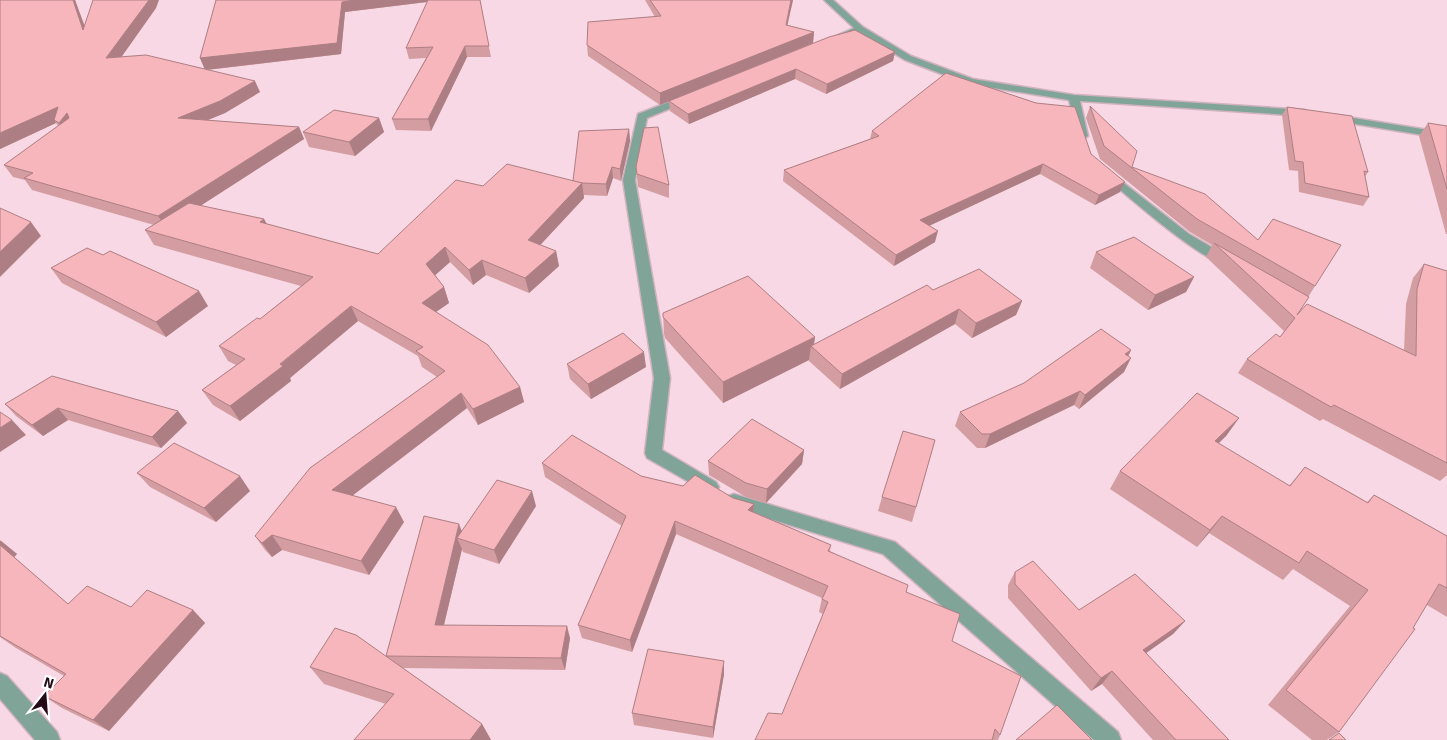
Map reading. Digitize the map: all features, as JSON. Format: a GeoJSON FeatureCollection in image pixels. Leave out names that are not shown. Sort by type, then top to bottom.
{"type":"FeatureCollection","features":[{"type":"Feature","properties":{"kind":"street"},"geometry":{"type":"LineString","coordinates":[[828,0],[860,29],[908,58],[971,82],[1074,98],[1291,111],[1447,136]]}},
{"type":"Feature","properties":{"kind":"street"},"geometry":{"type":"LineString","coordinates":[[824,44],[860,29]]}},
{"type":"Feature","properties":{"kind":"street"},"geometry":{"type":"LineString","coordinates":[[696,94],[642,116],[629,180],[662,378],[653,453],[740,504],[889,548],[1110,740]]}},
{"type":"Feature","properties":{"kind":"street"},"geometry":{"type":"LineString","coordinates":[[1074,98],[1082,133],[1088,148]]}},
{"type":"Feature","properties":{"kind":"street"},"geometry":{"type":"LineString","coordinates":[[1093,162],[1185,237],[1242,270]]}},
{"type":"Feature","properties":{"kind":"street"},"geometry":{"type":"LineString","coordinates":[[0,683],[49,740]]}},
{"type":"Feature","properties":{"kind":"building"},"geometry":{"type":"Polygon","coordinates":[[[0,0],[73,0],[83,30],[93,0],[149,0],[106,58],[146,55],[255,81],[220,101],[178,118],[299,127],[158,216],[24,178],[33,173],[4,165],[69,118],[67,113],[59,123],[54,120],[58,107],[0,133],[0,0]]]}},
{"type":"Feature","properties":{"kind":"building"},"geometry":{"type":"Polygon","coordinates":[[[216,0],[354,0],[342,2],[337,43],[200,58],[216,0]]]}},
{"type":"Feature","properties":{"kind":"building"},"geometry":{"type":"Polygon","coordinates":[[[428,0],[480,0],[489,46],[465,46],[428,119],[392,119],[433,47],[406,48],[428,0]]]}},
{"type":"Feature","properties":{"kind":"building"},"geometry":{"type":"Polygon","coordinates":[[[650,0],[791,0],[786,25],[814,32],[660,93],[587,45],[588,22],[661,16],[650,0]]]}},
{"type":"Feature","properties":{"kind":"building"},"geometry":{"type":"Polygon","coordinates":[[[855,30],[895,52],[827,84],[796,69],[688,114],[669,101],[829,37],[855,30]]]}},
{"type":"Feature","properties":{"kind":"building"},"geometry":{"type":"Polygon","coordinates":[[[946,73],[1036,103],[1075,107],[1091,154],[1125,182],[1099,195],[1043,164],[920,220],[938,231],[896,255],[784,170],[879,136],[872,131],[946,73]]]}},
{"type":"Feature","properties":{"kind":"building"},"geometry":{"type":"Polygon","coordinates":[[[1090,106],[1137,151],[1132,167],[1205,194],[1258,240],[1273,219],[1341,245],[1315,286],[1197,219],[1104,146],[1090,106]]]}},
{"type":"Feature","properties":{"kind":"building"},"geometry":{"type":"Polygon","coordinates":[[[1287,107],[1352,116],[1368,172],[1364,171],[1369,197],[1305,183],[1303,162],[1295,161],[1287,107]]]}},
{"type":"Feature","properties":{"kind":"building"},"geometry":{"type":"Polygon","coordinates":[[[334,110],[379,118],[349,142],[303,132],[334,110]]]}},
{"type":"Feature","properties":{"kind":"building"},"geometry":{"type":"Polygon","coordinates":[[[1428,123],[1447,126],[1447,189],[1428,123]]]}},
{"type":"Feature","properties":{"kind":"building"},"geometry":{"type":"Polygon","coordinates":[[[658,127],[669,185],[637,174],[636,167],[644,128],[658,127]]]}},
{"type":"Feature","properties":{"kind":"building"},"geometry":{"type":"Polygon","coordinates":[[[629,129],[620,169],[612,167],[606,184],[573,181],[579,131],[629,129]]]}},
{"type":"Feature","properties":{"kind":"building"},"geometry":{"type":"Polygon","coordinates":[[[507,164],[582,183],[528,240],[556,251],[525,278],[482,260],[469,270],[445,247],[426,264],[444,287],[422,303],[488,345],[520,387],[473,409],[461,393],[332,490],[396,507],[361,561],[272,535],[262,543],[255,536],[310,468],[445,371],[416,351],[423,347],[351,306],[280,364],[283,366],[230,406],[202,390],[245,359],[219,346],[257,318],[260,319],[313,277],[145,230],[189,203],[264,219],[260,222],[378,254],[456,180],[483,186],[507,164]]]}},
{"type":"Feature","properties":{"kind":"building"},"geometry":{"type":"Polygon","coordinates":[[[0,208],[31,222],[0,252],[0,208]]]}},
{"type":"Feature","properties":{"kind":"building"},"geometry":{"type":"Polygon","coordinates":[[[1134,237],[1194,277],[1155,295],[1096,252],[1134,237]]]}},
{"type":"Feature","properties":{"kind":"building"},"geometry":{"type":"Polygon","coordinates":[[[1214,243],[1309,297],[1297,315],[1307,304],[1416,356],[1417,289],[1424,264],[1447,271],[1447,463],[1334,405],[1331,407],[1247,359],[1276,334],[1280,337],[1295,318],[1214,243]]]}},
{"type":"Feature","properties":{"kind":"building"},"geometry":{"type":"Polygon","coordinates":[[[87,248],[103,255],[110,251],[199,291],[156,322],[51,268],[87,248]]]}},
{"type":"Feature","properties":{"kind":"building"},"geometry":{"type":"Polygon","coordinates":[[[979,269],[1022,301],[976,323],[959,309],[842,374],[811,346],[927,285],[933,290],[979,269]]]}},
{"type":"Feature","properties":{"kind":"building"},"geometry":{"type":"Polygon","coordinates":[[[748,276],[815,337],[723,382],[663,317],[663,313],[748,276]]]}},
{"type":"Feature","properties":{"kind":"building"},"geometry":{"type":"Polygon","coordinates":[[[1101,329],[1131,350],[1125,354],[1131,358],[1085,395],[1080,391],[990,434],[982,434],[960,412],[1024,383],[1101,329]]]}},
{"type":"Feature","properties":{"kind":"building"},"geometry":{"type":"Polygon","coordinates":[[[623,333],[644,352],[588,384],[567,364],[623,333]]]}},
{"type":"Feature","properties":{"kind":"building"},"geometry":{"type":"Polygon","coordinates":[[[52,376],[178,411],[152,437],[58,408],[32,425],[5,404],[52,376]]]}},
{"type":"Feature","properties":{"kind":"building"},"geometry":{"type":"Polygon","coordinates":[[[1197,393],[1239,418],[1215,441],[1290,486],[1305,467],[1368,503],[1374,495],[1447,536],[1447,588],[1439,584],[1413,628],[1415,629],[1339,732],[1286,690],[1368,590],[1307,551],[1299,563],[1222,516],[1210,530],[1120,471],[1197,393]]]}},
{"type":"Feature","properties":{"kind":"building"},"geometry":{"type":"Polygon","coordinates":[[[0,412],[12,420],[0,428],[0,412]]]}},
{"type":"Feature","properties":{"kind":"building"},"geometry":{"type":"Polygon","coordinates":[[[752,419],[804,450],[767,489],[746,483],[708,461],[752,419]]]}},
{"type":"Feature","properties":{"kind":"building"},"geometry":{"type":"Polygon","coordinates":[[[903,431],[935,440],[916,507],[882,497],[903,431]]]}},
{"type":"Feature","properties":{"kind":"building"},"geometry":{"type":"Polygon","coordinates":[[[572,435],[641,476],[683,486],[695,475],[733,498],[754,504],[748,510],[831,545],[828,551],[908,585],[906,592],[960,614],[952,641],[1021,676],[1000,735],[995,729],[992,740],[755,740],[768,713],[782,714],[828,602],[822,599],[828,586],[675,521],[630,640],[578,625],[626,516],[542,463],[572,435]]]}},
{"type":"Feature","properties":{"kind":"building"},"geometry":{"type":"Polygon","coordinates":[[[174,443],[240,476],[204,508],[137,473],[174,443]]]}},
{"type":"Feature","properties":{"kind":"building"},"geometry":{"type":"Polygon","coordinates":[[[497,480],[532,491],[494,550],[457,538],[497,480]]]}},
{"type":"Feature","properties":{"kind":"building"},"geometry":{"type":"Polygon","coordinates":[[[424,516],[459,524],[435,625],[567,626],[561,658],[386,656],[424,516]]]}},
{"type":"Feature","properties":{"kind":"building"},"geometry":{"type":"Polygon","coordinates":[[[0,545],[68,604],[87,586],[131,607],[147,590],[193,610],[93,720],[44,696],[66,674],[0,636],[0,545]]]}},
{"type":"Feature","properties":{"kind":"building"},"geometry":{"type":"Polygon","coordinates":[[[1033,561],[1079,610],[1135,574],[1185,621],[1143,650],[1229,740],[1176,740],[1112,671],[1101,678],[1015,584],[1015,572],[1033,561]]]}},
{"type":"Feature","properties":{"kind":"building"},"geometry":{"type":"Polygon","coordinates":[[[335,628],[356,635],[482,724],[470,740],[354,740],[394,694],[310,667],[335,628]]]}},
{"type":"Feature","properties":{"kind":"building"},"geometry":{"type":"Polygon","coordinates":[[[648,649],[724,661],[713,727],[632,713],[648,649]]]}},
{"type":"Feature","properties":{"kind":"building"},"geometry":{"type":"Polygon","coordinates":[[[1057,705],[1092,740],[1016,740],[1057,705]]]}},
{"type":"Feature","properties":{"kind":"building"},"geometry":{"type":"Polygon","coordinates":[[[1339,733],[1346,740],[1329,740],[1339,733]]]}}]}
